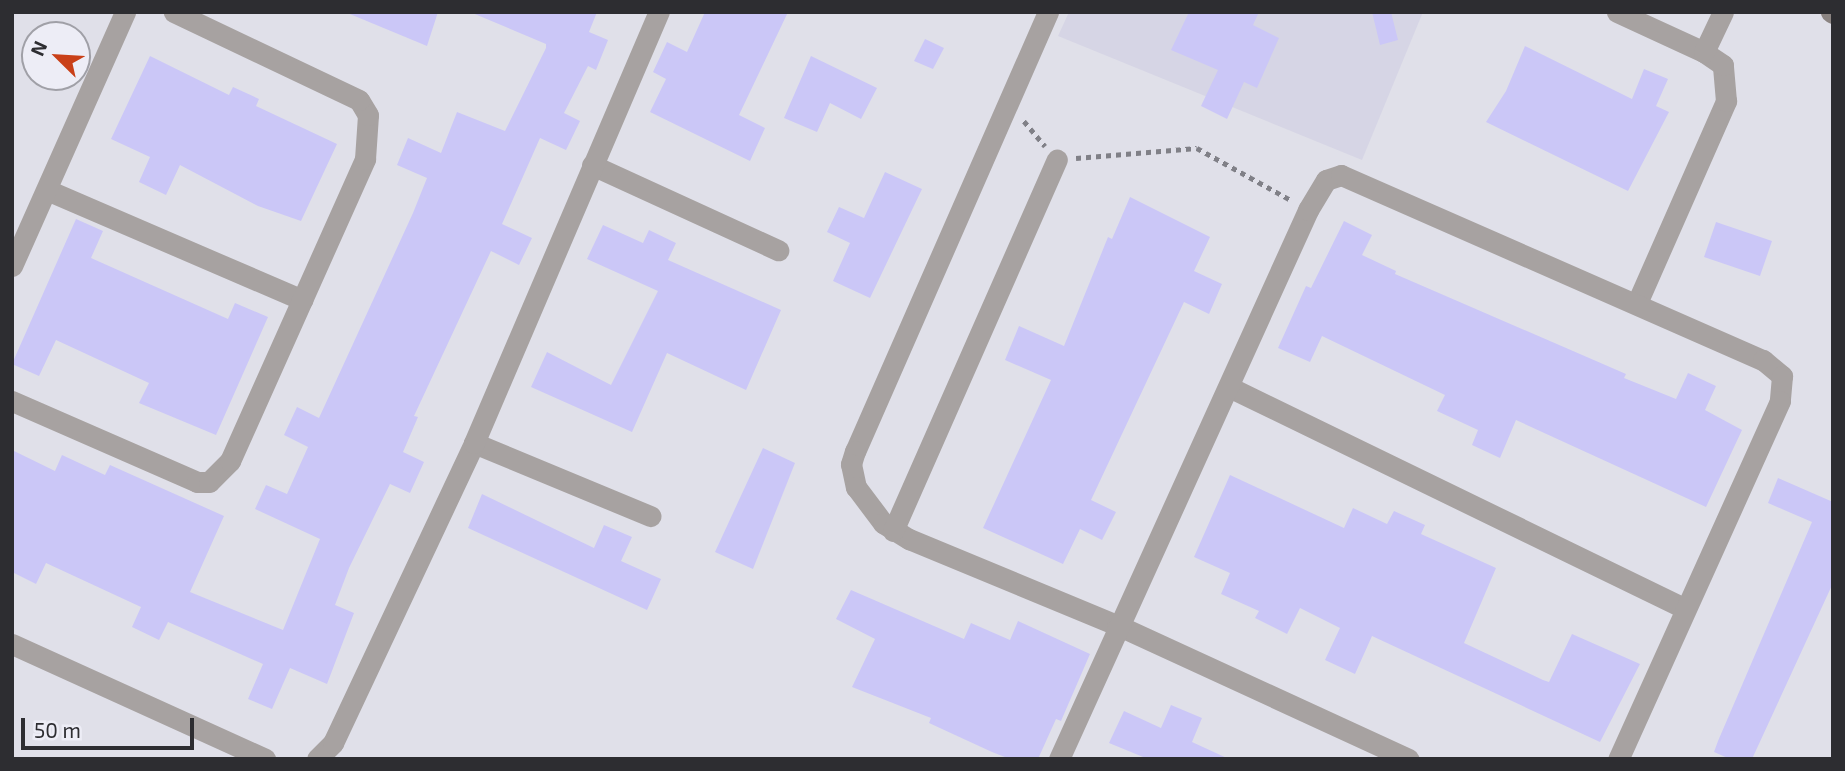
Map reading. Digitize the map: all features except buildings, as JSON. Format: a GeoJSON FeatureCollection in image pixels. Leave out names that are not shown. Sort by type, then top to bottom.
{"type":"FeatureCollection","features":[{"type":"Feature","properties":{"kind":"street"},"geometry":{"type":"LineString","coordinates":[[12,266],[125,12]]}},
{"type":"Feature","properties":{"kind":"street"},"geometry":{"type":"LineString","coordinates":[[12,401],[183,476],[209,482],[230,461],[365,159],[368,115],[345,90],[174,12]]}},
{"type":"Feature","properties":{"kind":"street"},"geometry":{"type":"LineString","coordinates":[[317,759],[339,732],[474,443],[659,12]]}},
{"type":"Feature","properties":{"kind":"street"},"geometry":{"type":"LineString","coordinates":[[1048,12],[851,464],[856,487],[893,531],[1117,625],[1409,759]]}},
{"type":"Feature","properties":{"kind":"street"},"geometry":{"type":"LineString","coordinates":[[1617,12],[1704,52],[1723,65],[1726,101],[1637,303]]}},
{"type":"Feature","properties":{"kind":"street"},"geometry":{"type":"LineString","coordinates":[[1704,52],[1723,12]]}},
{"type":"Feature","properties":{"kind":"street"},"geometry":{"type":"LineString","coordinates":[[893,531],[1057,160]]}},
{"type":"Feature","properties":{"kind":"street"},"geometry":{"type":"LineString","coordinates":[[592,165],[778,250]]}},
{"type":"Feature","properties":{"kind":"street"},"geometry":{"type":"LineString","coordinates":[[1059,759],[1117,625],[1308,210],[1326,180],[1332,175],[1350,176],[1637,303],[1763,360],[1782,376],[1780,401],[1684,608],[1618,759]]}},
{"type":"Feature","properties":{"kind":"street"},"geometry":{"type":"LineString","coordinates":[[47,190],[302,300]]}},
{"type":"Feature","properties":{"kind":"street"},"geometry":{"type":"LineString","coordinates":[[1228,387],[1684,608]]}},
{"type":"Feature","properties":{"kind":"street"},"geometry":{"type":"LineString","coordinates":[[474,443],[649,516]]}},
{"type":"Feature","properties":{"kind":"street"},"geometry":{"type":"LineString","coordinates":[[12,644],[265,759]]}},
{"type":"Feature","properties":{"kind":"path"},"geometry":{"type":"LineString","coordinates":[[1007,102],[1057,160],[1197,148],[1308,210]]}},
{"type":"Feature","properties":{"kind":"shaded area"},"geometry":{"type":"Polygon","coordinates":[[[1069,12],[1423,12],[1362,160],[1058,36],[1069,12]]]}}]}
